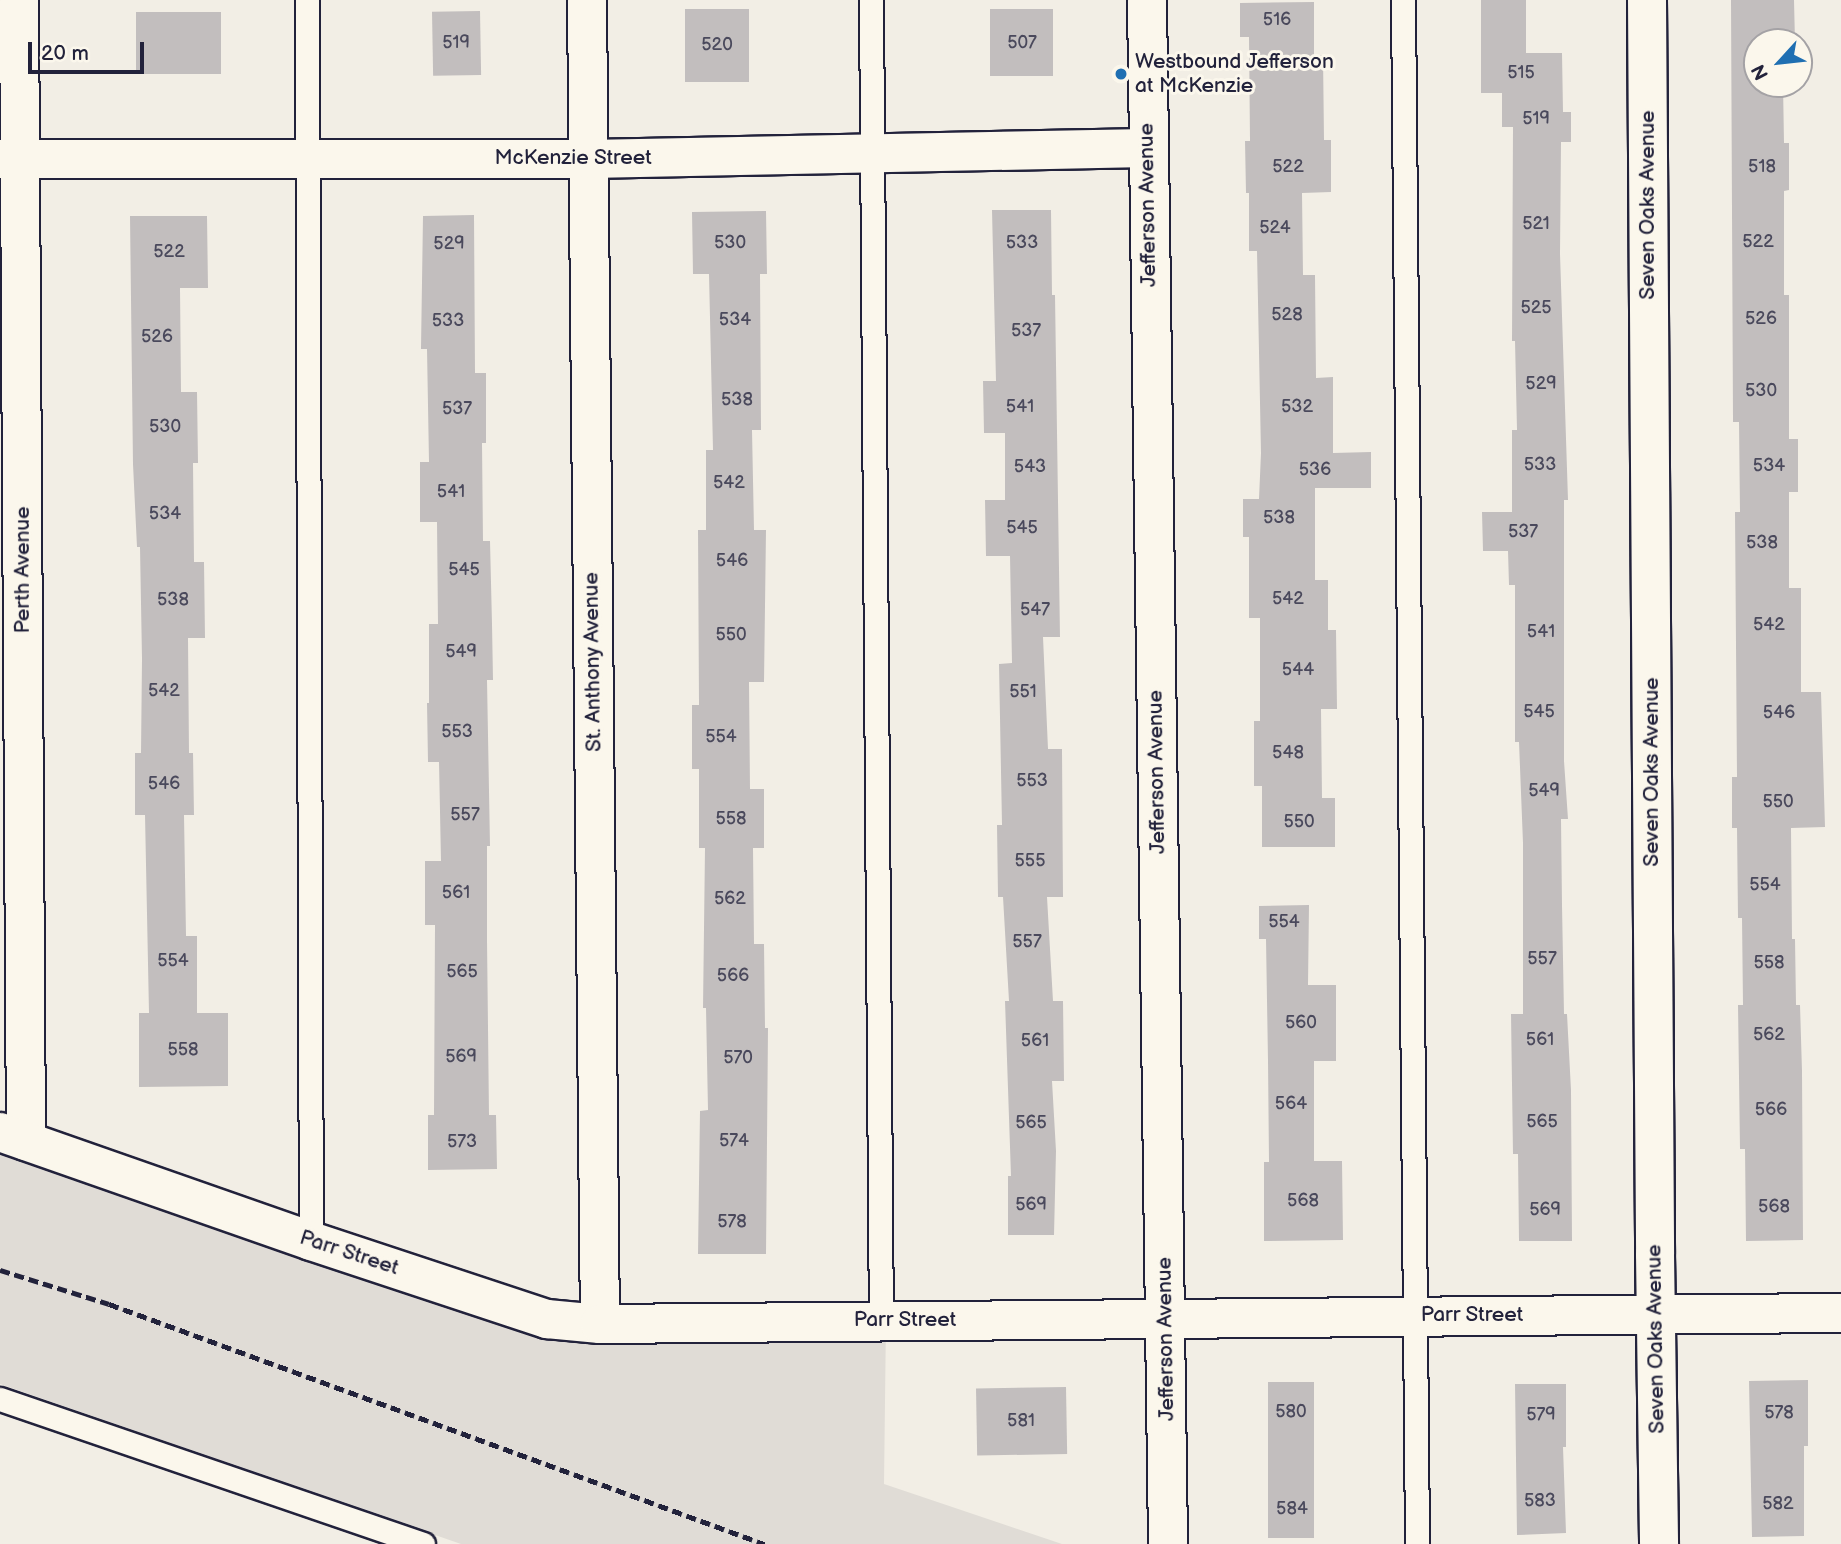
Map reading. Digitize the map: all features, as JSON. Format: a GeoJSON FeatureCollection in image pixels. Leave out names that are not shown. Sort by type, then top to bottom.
{"type":"FeatureCollection","features":[{"type":"Feature","properties":{"kind":"street","name":"Perth Avenue"},"geometry":{"type":"LineString","coordinates":[[13,1136],[10,159],[19,0]]}},
{"type":"Feature","properties":{"kind":"street","name":"St. Anthony Avenue"},"geometry":{"type":"LineString","coordinates":[[587,0],[600,1324]]}},
{"type":"Feature","properties":{"kind":"street","name":"Jefferson Avenue"},"geometry":{"type":"LineString","coordinates":[[1147,0],[1168,1544]]}},
{"type":"Feature","properties":{"kind":"street","name":"Seven Oaks Avenue"},"geometry":{"type":"LineString","coordinates":[[1647,0],[1655,1315],[1659,1544]]}},
{"type":"Feature","properties":{"kind":"street","name":"McKenzie Street"},"geometry":{"type":"LineString","coordinates":[[10,159],[589,159],[1147,148]]}},
{"type":"Feature","properties":{"kind":"street","name":"Parr Street"},"geometry":{"type":"LineString","coordinates":[[13,1136],[311,1241],[547,1319],[600,1324],[1841,1313]]}},
{"type":"Feature","properties":{"kind":"lane"},"geometry":{"type":"LineString","coordinates":[[307,0],[311,1241]]}},
{"type":"Feature","properties":{"kind":"lane"},"geometry":{"type":"LineString","coordinates":[[871,0],[881,1320]]}},
{"type":"Feature","properties":{"kind":"lane"},"geometry":{"type":"LineString","coordinates":[[1403,0],[1417,1544]]}},
{"type":"Feature","properties":{"kind":"lane"},"geometry":{"type":"LineString","coordinates":[[0,1399],[423,1544]]}},
{"type":"Feature","properties":{"kind":"shaded area"},"geometry":{"type":"Polygon","coordinates":[[[0,1134],[529,1324],[886,1320],[884,1484],[1062,1544],[461,1544],[0,1384],[0,1134]]]}},
{"type":"Feature","properties":{"kind":"building"},"geometry":{"type":"Polygon","coordinates":[[[1481,0],[1526,0],[1526,53],[1562,53],[1563,112],[1571,112],[1571,142],[1561,142],[1560,254],[1568,500],[1564,500],[1564,761],[1568,819],[1561,819],[1562,905],[1564,1014],[1567,1014],[1571,1090],[1572,1241],[1519,1241],[1518,1154],[1513,1154],[1511,1014],[1523,1014],[1523,843],[1519,742],[1515,742],[1515,585],[1509,585],[1508,551],[1483,551],[1482,512],[1512,512],[1512,430],[1517,430],[1515,341],[1512,341],[1513,127],[1502,127],[1502,93],[1481,93],[1481,0]]]}},
{"type":"Feature","properties":{"kind":"building"},"geometry":{"type":"Polygon","coordinates":[[[1731,0],[1794,0],[1795,28],[1743,28],[1743,98],[1783,98],[1784,143],[1789,143],[1789,190],[1784,191],[1784,295],[1789,295],[1789,439],[1798,439],[1798,492],[1789,492],[1789,588],[1801,588],[1801,692],[1821,692],[1825,827],[1791,828],[1792,939],[1795,939],[1796,1005],[1800,1005],[1802,1071],[1803,1240],[1746,1241],[1745,1149],[1740,1149],[1738,1005],[1743,1005],[1742,918],[1738,918],[1737,828],[1732,828],[1732,777],[1737,777],[1735,512],[1740,512],[1739,422],[1733,422],[1731,0]]]}},
{"type":"Feature","properties":{"kind":"building"},"geometry":{"type":"Polygon","coordinates":[[[1314,2],[1314,55],[1323,55],[1324,140],[1331,140],[1331,192],[1302,193],[1303,275],[1315,275],[1316,378],[1333,377],[1333,453],[1371,452],[1371,488],[1315,488],[1315,580],[1328,580],[1328,630],[1336,630],[1337,709],[1321,709],[1322,798],[1335,798],[1335,847],[1262,847],[1262,786],[1254,786],[1254,721],[1260,721],[1260,618],[1249,618],[1249,537],[1243,537],[1243,499],[1259,499],[1261,453],[1257,251],[1249,251],[1249,193],[1246,193],[1245,141],[1250,141],[1249,37],[1240,37],[1240,3],[1314,2]]]}},
{"type":"Feature","properties":{"kind":"building"},"geometry":{"type":"Polygon","coordinates":[[[685,9],[749,9],[749,82],[685,82],[685,9]]]}},
{"type":"Feature","properties":{"kind":"building"},"geometry":{"type":"Polygon","coordinates":[[[990,9],[1053,9],[1053,76],[990,76],[990,9]]]}},
{"type":"Feature","properties":{"kind":"building"},"geometry":{"type":"Polygon","coordinates":[[[480,11],[481,75],[433,76],[432,12],[480,11]]]}},
{"type":"Feature","properties":{"kind":"building"},"geometry":{"type":"Polygon","coordinates":[[[136,12],[221,12],[221,74],[136,74],[136,12]]]}},
{"type":"Feature","properties":{"kind":"building"},"geometry":{"type":"Polygon","coordinates":[[[992,210],[1051,210],[1052,295],[1055,295],[1060,637],[1043,637],[1048,749],[1062,749],[1063,897],[1047,897],[1053,1001],[1063,1001],[1064,1081],[1052,1081],[1056,1151],[1054,1235],[1008,1235],[1008,1176],[1011,1176],[1005,1001],[1009,1001],[1003,897],[998,897],[997,825],[1002,825],[999,664],[1012,663],[1010,556],[986,556],[985,500],[1005,500],[1005,433],[984,433],[983,381],[996,381],[992,210]]]}},
{"type":"Feature","properties":{"kind":"building"},"geometry":{"type":"Polygon","coordinates":[[[766,211],[767,274],[760,274],[761,430],[752,430],[754,530],[766,530],[764,682],[749,682],[750,789],[764,789],[764,848],[753,848],[754,944],[764,944],[765,1028],[768,1028],[766,1254],[698,1254],[700,1111],[708,1110],[706,1008],[703,1008],[705,848],[699,848],[699,769],[692,769],[692,705],[699,705],[698,530],[706,530],[706,450],[713,450],[709,274],[693,274],[692,212],[766,211]]]}},
{"type":"Feature","properties":{"kind":"building"},"geometry":{"type":"Polygon","coordinates":[[[474,215],[475,373],[486,373],[486,443],[482,443],[483,541],[490,541],[493,680],[487,680],[490,846],[487,846],[489,1115],[496,1115],[497,1169],[428,1170],[428,1115],[434,1115],[435,925],[425,925],[425,861],[441,861],[439,762],[428,762],[427,703],[429,624],[438,624],[437,522],[420,522],[420,462],[429,462],[427,349],[421,349],[423,216],[474,215]]]}},
{"type":"Feature","properties":{"kind":"building"},"geometry":{"type":"Polygon","coordinates":[[[130,216],[207,216],[208,288],[180,288],[181,392],[197,392],[198,463],[193,463],[194,562],[204,562],[205,638],[188,638],[189,753],[193,753],[194,815],[184,815],[186,936],[197,936],[197,1013],[228,1013],[228,1086],[139,1087],[139,1013],[149,1013],[145,815],[135,815],[135,753],[141,753],[142,659],[140,547],[137,547],[133,464],[130,216]]]}},
{"type":"Feature","properties":{"kind":"building"},"geometry":{"type":"Polygon","coordinates":[[[1309,905],[1308,985],[1336,985],[1336,1061],[1314,1061],[1314,1161],[1342,1161],[1343,1240],[1264,1241],[1264,1162],[1269,1162],[1268,1061],[1266,939],[1259,939],[1259,906],[1309,905]]]}},
{"type":"Feature","properties":{"kind":"building"},"geometry":{"type":"Polygon","coordinates":[[[1808,1380],[1808,1446],[1804,1446],[1804,1536],[1752,1537],[1749,1381],[1808,1380]]]}},
{"type":"Feature","properties":{"kind":"building"},"geometry":{"type":"Polygon","coordinates":[[[1268,1382],[1314,1382],[1314,1538],[1268,1538],[1268,1382]]]}},
{"type":"Feature","properties":{"kind":"building"},"geometry":{"type":"Polygon","coordinates":[[[1515,1384],[1566,1384],[1566,1447],[1563,1447],[1566,1533],[1517,1535],[1515,1384]]]}},
{"type":"Feature","properties":{"kind":"building"},"geometry":{"type":"Polygon","coordinates":[[[1066,1387],[1067,1454],[977,1456],[976,1389],[1066,1387]]]}},
{"type":"Feature","properties":{"kind":"railway"},"geometry":{"type":"LineString","coordinates":[[0,1270],[109,1304],[764,1544]]}},
{"type":"Feature","properties":{"kind":"place","name":"Westbound Jefferson at McKenzie"},"geometry":{"type":"Point","coordinates":[1121,74]}}]}
